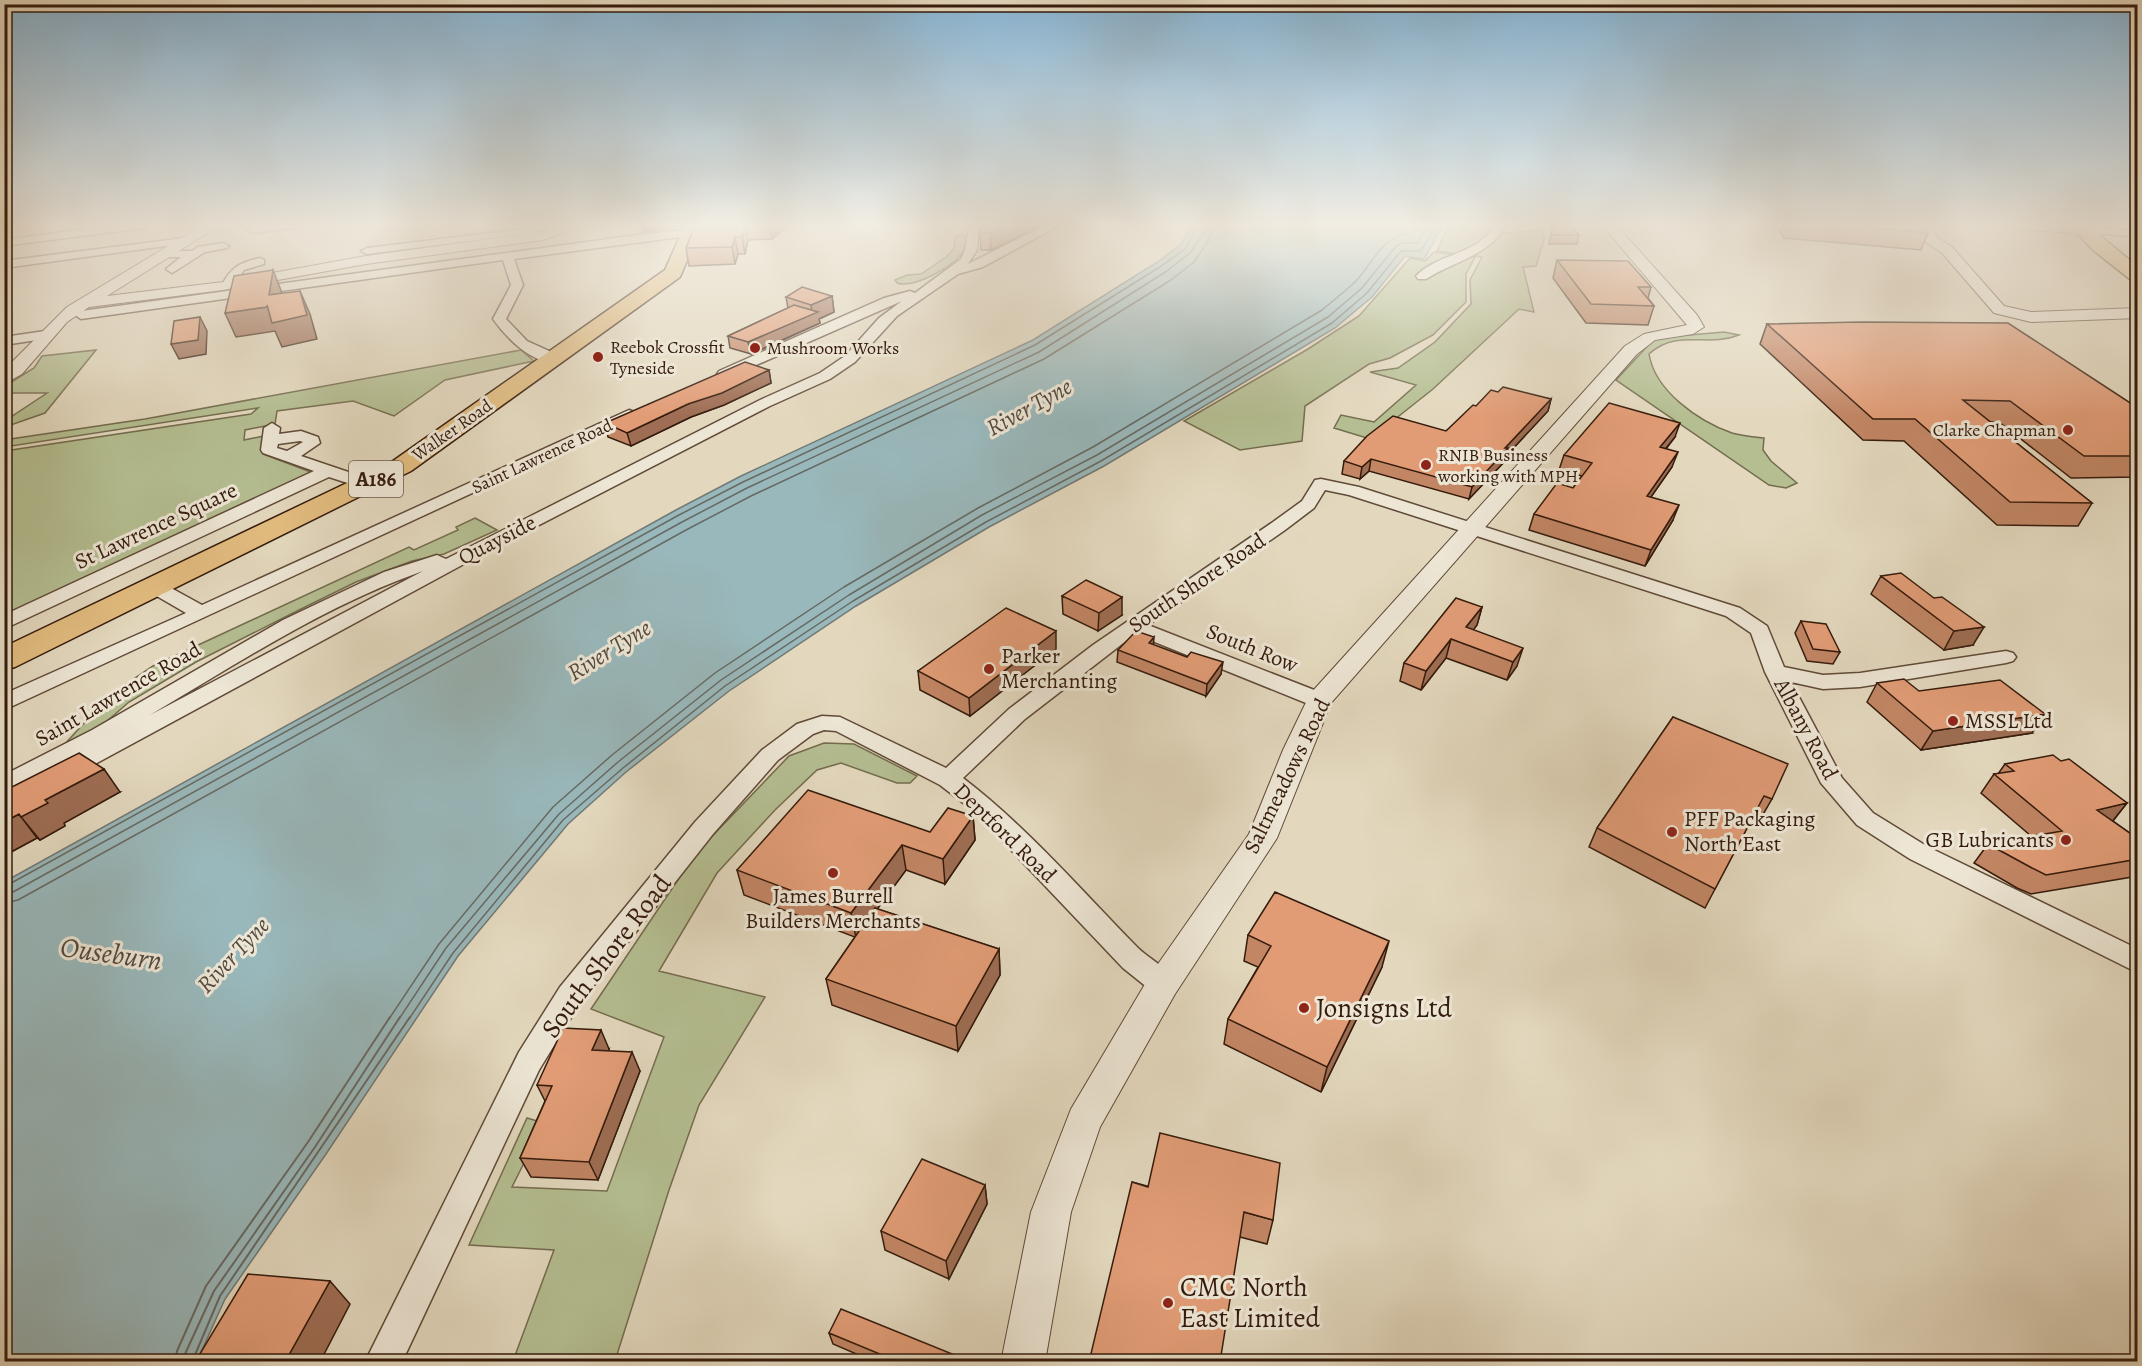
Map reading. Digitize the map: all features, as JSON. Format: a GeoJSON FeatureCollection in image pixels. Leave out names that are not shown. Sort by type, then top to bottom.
{"type":"FeatureCollection","features":[{"type":"Feature","properties":{"kind":"main road","name":"Walker Road"},"geometry":{"type":"LineString","coordinates":[[4,660],[402,466],[651,289]]}},
{"type":"Feature","properties":{"kind":"street"},"geometry":{"type":"LineString","coordinates":[[83,309],[112,289]]}},
{"type":"Feature","properties":{"kind":"street"},"geometry":{"type":"LineString","coordinates":[[4,379],[22,365],[45,335],[70,310],[210,289]]}},
{"type":"Feature","properties":{"kind":"street"},"geometry":{"type":"LineString","coordinates":[[515,289],[499,319],[526,346],[540,355],[554,358]]}},
{"type":"Feature","properties":{"kind":"street","name":"Quayside"},"geometry":{"type":"LineString","coordinates":[[4,803],[453,563],[842,365],[856,354],[884,321],[927,289]]}},
{"type":"Feature","properties":{"kind":"street","name":"Saltmeadows Road"},"geometry":{"type":"LineString","coordinates":[[1023,1362],[1051,1212],[1084,1121],[1163,984],[1262,838],[1319,700],[1641,340],[1658,333],[1689,331],[1696,327],[1665,289]]}},
{"type":"Feature","properties":{"kind":"street"},"geometry":{"type":"LineString","coordinates":[[1981,289],[2000,310],[2031,317],[2138,314]]}},
{"type":"Feature","properties":{"kind":"street"},"geometry":{"type":"LineString","coordinates":[[712,379],[888,301],[919,294]]}},
{"type":"Feature","properties":{"kind":"street"},"geometry":{"type":"LineString","coordinates":[[4,327],[8,328],[4,334]]}},
{"type":"Feature","properties":{"kind":"street"},"geometry":{"type":"LineString","coordinates":[[4,341],[45,335]]}},
{"type":"Feature","properties":{"kind":"street","name":"Saint Lawrence Road"},"geometry":{"type":"LineString","coordinates":[[4,703],[647,408]]}},
{"type":"Feature","properties":{"kind":"street"},"geometry":{"type":"LineString","coordinates":[[288,457],[306,448],[312,440],[301,436],[271,434],[269,450],[288,457],[366,484]]}},
{"type":"Feature","properties":{"kind":"street","name":"St Lawrence Square"},"geometry":{"type":"LineString","coordinates":[[4,623],[328,471]]}},
{"type":"Feature","properties":{"kind":"street","name":"South Shore Road"},"geometry":{"type":"LineString","coordinates":[[948,779],[1017,714],[1133,626],[1279,526],[1308,504],[1321,484],[1353,491],[1471,530]]}},
{"type":"Feature","properties":{"kind":"street","name":"Albany Road"},"geometry":{"type":"LineString","coordinates":[[1471,530],[1733,612],[1760,630],[1775,672],[1833,783],[1865,819],[1919,852],[2138,962]]}},
{"type":"Feature","properties":{"kind":"street"},"geometry":{"type":"LineString","coordinates":[[191,536],[224,553]]}},
{"type":"Feature","properties":{"kind":"street","name":"Saint Lawrence Road"},"geometry":{"type":"LineString","coordinates":[[4,785],[100,735],[290,624],[391,576],[438,560],[453,563]]}},
{"type":"Feature","properties":{"kind":"street","name":"Saint Lawrence Road"},"geometry":{"type":"LineString","coordinates":[[155,587],[201,613]]}},
{"type":"Feature","properties":{"kind":"street","name":"South Row"},"geometry":{"type":"LineString","coordinates":[[1133,626],[1319,700]]}},
{"type":"Feature","properties":{"kind":"street"},"geometry":{"type":"LineString","coordinates":[[1775,672],[1823,682],[1850,681],[2006,657]]}},
{"type":"Feature","properties":{"kind":"street","name":"South Shore Road"},"geometry":{"type":"LineString","coordinates":[[383,1362],[529,1061],[570,995],[704,828],[770,755],[805,729],[822,723]]}},
{"type":"Feature","properties":{"kind":"street","name":"Deptford Road"},"geometry":{"type":"LineString","coordinates":[[822,723],[840,724],[849,728],[948,779],[984,806],[1126,952],[1163,984]]}},
{"type":"Feature","properties":{"kind":"green space"},"geometry":{"type":"Polygon","coordinates":[[[1383,289],[1466,289],[1466,302],[1433,335],[1390,358],[1369,364],[1305,406],[1302,441],[1240,450],[1184,421],[1308,349],[1359,316],[1383,289]]]}},
{"type":"Feature","properties":{"kind":"green space"},"geometry":{"type":"Polygon","coordinates":[[[1470,289],[1528,289],[1534,312],[1519,309],[1433,389],[1370,439],[1334,428],[1341,415],[1374,422],[1416,385],[1370,372],[1398,368],[1435,342],[1471,304],[1470,289]]]}},
{"type":"Feature","properties":{"kind":"green space"},"geometry":{"type":"Polygon","coordinates":[[[1724,332],[1739,335],[1716,340],[1682,340],[1660,346],[1649,354],[1653,368],[1669,392],[1680,403],[1706,421],[1732,433],[1764,438],[1763,450],[1771,461],[1797,483],[1786,488],[1769,485],[1616,380],[1655,338],[1724,332]]]}},
{"type":"Feature","properties":{"kind":"green space"},"geometry":{"type":"Polygon","coordinates":[[[96,350],[45,413],[5,427],[5,421],[47,393],[5,393],[5,386],[34,368],[42,356],[96,350]]]}},
{"type":"Feature","properties":{"kind":"green space"},"geometry":{"type":"Polygon","coordinates":[[[521,350],[534,361],[445,380],[394,416],[353,401],[277,411],[275,424],[245,430],[244,440],[264,436],[263,454],[316,474],[5,619],[5,451],[251,414],[258,408],[5,447],[4,440],[145,419],[521,350]]]}},
{"type":"Feature","properties":{"kind":"green space"},"geometry":{"type":"Polygon","coordinates":[[[475,518],[497,530],[444,554],[412,561],[356,582],[299,610],[196,662],[129,702],[99,728],[62,747],[111,694],[153,666],[409,547],[414,550],[458,530],[456,527],[475,518]]]}},
{"type":"Feature","properties":{"kind":"green space"},"geometry":{"type":"Polygon","coordinates":[[[824,743],[854,744],[917,776],[910,783],[897,783],[841,763],[817,770],[775,810],[717,873],[659,971],[765,997],[699,1105],[669,1190],[615,1361],[513,1361],[554,1250],[469,1245],[527,1118],[544,1123],[512,1187],[607,1191],[664,1037],[591,1009],[696,853],[789,756],[824,743]]]}},
{"type":"Feature","properties":{"kind":"water"},"geometry":{"type":"Polygon","coordinates":[[[1115,289],[1379,289],[1335,328],[1104,466],[989,527],[856,606],[729,691],[626,772],[568,824],[458,956],[326,1154],[225,1299],[197,1361],[5,1361],[4,882],[676,510],[741,476],[1033,340],[1115,289]]]}},
{"type":"Feature","properties":{"kind":"building"},"geometry":{"type":"Polygon","coordinates":[[[231,289],[270,289],[269,295],[300,291],[307,315],[272,323],[267,305],[267,307],[225,313],[231,289]]]}},
{"type":"Feature","properties":{"kind":"building"},"geometry":{"type":"Polygon","coordinates":[[[799,289],[808,289],[832,296],[811,305],[786,297],[799,289]]]}},
{"type":"Feature","properties":{"kind":"building"},"geometry":{"type":"Polygon","coordinates":[[[1579,289],[1639,289],[1654,306],[1591,304],[1579,289]]]}},
{"type":"Feature","properties":{"kind":"building"},"geometry":{"type":"Polygon","coordinates":[[[794,305],[818,312],[748,342],[728,336],[794,305]]]}},
{"type":"Feature","properties":{"kind":"building"},"geometry":{"type":"Polygon","coordinates":[[[200,317],[198,340],[171,344],[174,321],[200,317]]]}},
{"type":"Feature","properties":{"kind":"building","name":"Clarke Chapman"},"geometry":{"type":"Polygon","coordinates":[[[2008,323],[2138,408],[2138,456],[2084,456],[2010,401],[1963,400],[2092,503],[2010,502],[1915,419],[1873,419],[1767,324],[2008,323]]]}},
{"type":"Feature","properties":{"kind":"building"},"geometry":{"type":"Polygon","coordinates":[[[745,362],[769,370],[722,393],[688,404],[627,433],[605,423],[745,362]]]}},
{"type":"Feature","properties":{"kind":"building"},"geometry":{"type":"Polygon","coordinates":[[[1503,387],[1551,399],[1472,487],[1371,459],[1362,467],[1344,461],[1367,436],[1393,416],[1446,431],[1491,390],[1498,392],[1503,387]]]}},
{"type":"Feature","properties":{"kind":"building"},"geometry":{"type":"Polygon","coordinates":[[[1609,403],[1680,423],[1660,447],[1678,452],[1647,496],[1679,505],[1651,550],[1534,514],[1557,483],[1573,488],[1592,463],[1564,455],[1609,403]]]}},
{"type":"Feature","properties":{"kind":"building"},"geometry":{"type":"Polygon","coordinates":[[[1901,573],[1934,598],[1942,597],[1984,627],[1954,631],[1881,576],[1901,573]]]}},
{"type":"Feature","properties":{"kind":"building"},"geometry":{"type":"Polygon","coordinates":[[[1086,580],[1122,597],[1099,613],[1062,596],[1086,580]]]}},
{"type":"Feature","properties":{"kind":"building"},"geometry":{"type":"Polygon","coordinates":[[[1456,598],[1482,607],[1466,627],[1523,648],[1513,662],[1451,639],[1426,671],[1404,663],[1456,598]]]}},
{"type":"Feature","properties":{"kind":"building"},"geometry":{"type":"Polygon","coordinates":[[[1006,608],[1056,631],[969,698],[918,671],[1006,608]]]}},
{"type":"Feature","properties":{"kind":"building"},"geometry":{"type":"Polygon","coordinates":[[[1801,621],[1826,624],[1840,652],[1813,649],[1801,621]]]}},
{"type":"Feature","properties":{"kind":"building"},"geometry":{"type":"Polygon","coordinates":[[[1136,631],[1154,637],[1149,643],[1187,657],[1191,652],[1223,662],[1207,684],[1118,650],[1136,631]]]}},
{"type":"Feature","properties":{"kind":"building"},"geometry":{"type":"Polygon","coordinates":[[[1904,679],[1919,691],[2000,680],[2045,714],[1933,731],[1877,683],[1904,679]]]}},
{"type":"Feature","properties":{"kind":"building","name":"PFF Packaging North East"},"geometry":{"type":"Polygon","coordinates":[[[1673,717],[1788,764],[1772,799],[1764,796],[1715,889],[1597,828],[1673,717]]]}},
{"type":"Feature","properties":{"kind":"building"},"geometry":{"type":"Polygon","coordinates":[[[79,753],[104,769],[45,800],[48,803],[21,817],[19,814],[4,822],[4,791],[79,753]]]}},
{"type":"Feature","properties":{"kind":"building"},"geometry":{"type":"Polygon","coordinates":[[[2053,755],[2061,761],[2069,759],[2127,803],[2097,810],[2138,839],[2138,859],[2046,875],[1988,844],[2062,831],[1994,774],[2014,771],[2005,764],[2053,755]]]}},
{"type":"Feature","properties":{"kind":"building"},"geometry":{"type":"Polygon","coordinates":[[[808,790],[930,832],[948,808],[973,816],[943,859],[902,845],[851,913],[737,870],[808,790]]]}},
{"type":"Feature","properties":{"kind":"building","name":"Jonsigns Ltd"},"geometry":{"type":"Polygon","coordinates":[[[1275,892],[1389,941],[1327,1067],[1228,1019],[1271,946],[1248,935],[1275,892]]]}},
{"type":"Feature","properties":{"kind":"building","name":"James Burrell Builders Merchants"},"geometry":{"type":"Polygon","coordinates":[[[875,908],[999,949],[956,1026],[826,979],[875,908]]]}},
{"type":"Feature","properties":{"kind":"building"},"geometry":{"type":"Polygon","coordinates":[[[563,1028],[601,1030],[592,1050],[632,1052],[589,1162],[520,1158],[552,1086],[537,1085],[563,1028]]]}},
{"type":"Feature","properties":{"kind":"building","name":"CMC North East Limited"},"geometry":{"type":"Polygon","coordinates":[[[1160,1133],[1280,1163],[1273,1220],[1244,1212],[1220,1362],[1089,1362],[1132,1182],[1148,1187],[1160,1133]]]}},
{"type":"Feature","properties":{"kind":"building"},"geometry":{"type":"Polygon","coordinates":[[[922,1159],[985,1185],[946,1261],[881,1231],[922,1159]]]}},
{"type":"Feature","properties":{"kind":"building"},"geometry":{"type":"Polygon","coordinates":[[[248,1274],[330,1281],[285,1362],[195,1362],[248,1274]]]}},
{"type":"Feature","properties":{"kind":"building"},"geometry":{"type":"Polygon","coordinates":[[[841,1309],[957,1356],[955,1362],[899,1362],[829,1333],[841,1309]]]}},
{"type":"Feature","properties":{"kind":"place","name":"Mushroom Works"},"geometry":{"type":"Point","coordinates":[755,348]}},
{"type":"Feature","properties":{"kind":"place","name":"Reebok Crossfit Tyneside"},"geometry":{"type":"Point","coordinates":[598,357]}},
{"type":"Feature","properties":{"kind":"place","name":"Clarke Chapman"},"geometry":{"type":"Point","coordinates":[2068,430]}},
{"type":"Feature","properties":{"kind":"place","name":"RNIB Business working with MPH"},"geometry":{"type":"Point","coordinates":[1426,465]}},
{"type":"Feature","properties":{"kind":"place","name":"Parker Merchanting"},"geometry":{"type":"Point","coordinates":[989,669]}},
{"type":"Feature","properties":{"kind":"place","name":"MSSL Ltd"},"geometry":{"type":"Point","coordinates":[1953,721]}},
{"type":"Feature","properties":{"kind":"place","name":"PFF Packaging North East"},"geometry":{"type":"Point","coordinates":[1672,832]}},
{"type":"Feature","properties":{"kind":"place","name":"GB Lubricants"},"geometry":{"type":"Point","coordinates":[2066,840]}},
{"type":"Feature","properties":{"kind":"place","name":"James Burrell Builders Merchants"},"geometry":{"type":"Point","coordinates":[833,873]}},
{"type":"Feature","properties":{"kind":"place","name":"Jonsigns Ltd"},"geometry":{"type":"Point","coordinates":[1304,1008]}},
{"type":"Feature","properties":{"kind":"place","name":"CMC North East Limited"},"geometry":{"type":"Point","coordinates":[1168,1303]}},
{"type":"Feature","properties":{"kind":"water label","name":"River Tyne"},"geometry":{"type":"Point","coordinates":[1029,407]}},
{"type":"Feature","properties":{"kind":"water label","name":"River Tyne"},"geometry":{"type":"Point","coordinates":[609,650]}},
{"type":"Feature","properties":{"kind":"water label","name":"Ouseburn"},"geometry":{"type":"Point","coordinates":[111,954]}},
{"type":"Feature","properties":{"kind":"water label","name":"River Tyne"},"geometry":{"type":"Point","coordinates":[233,955]}}]}
